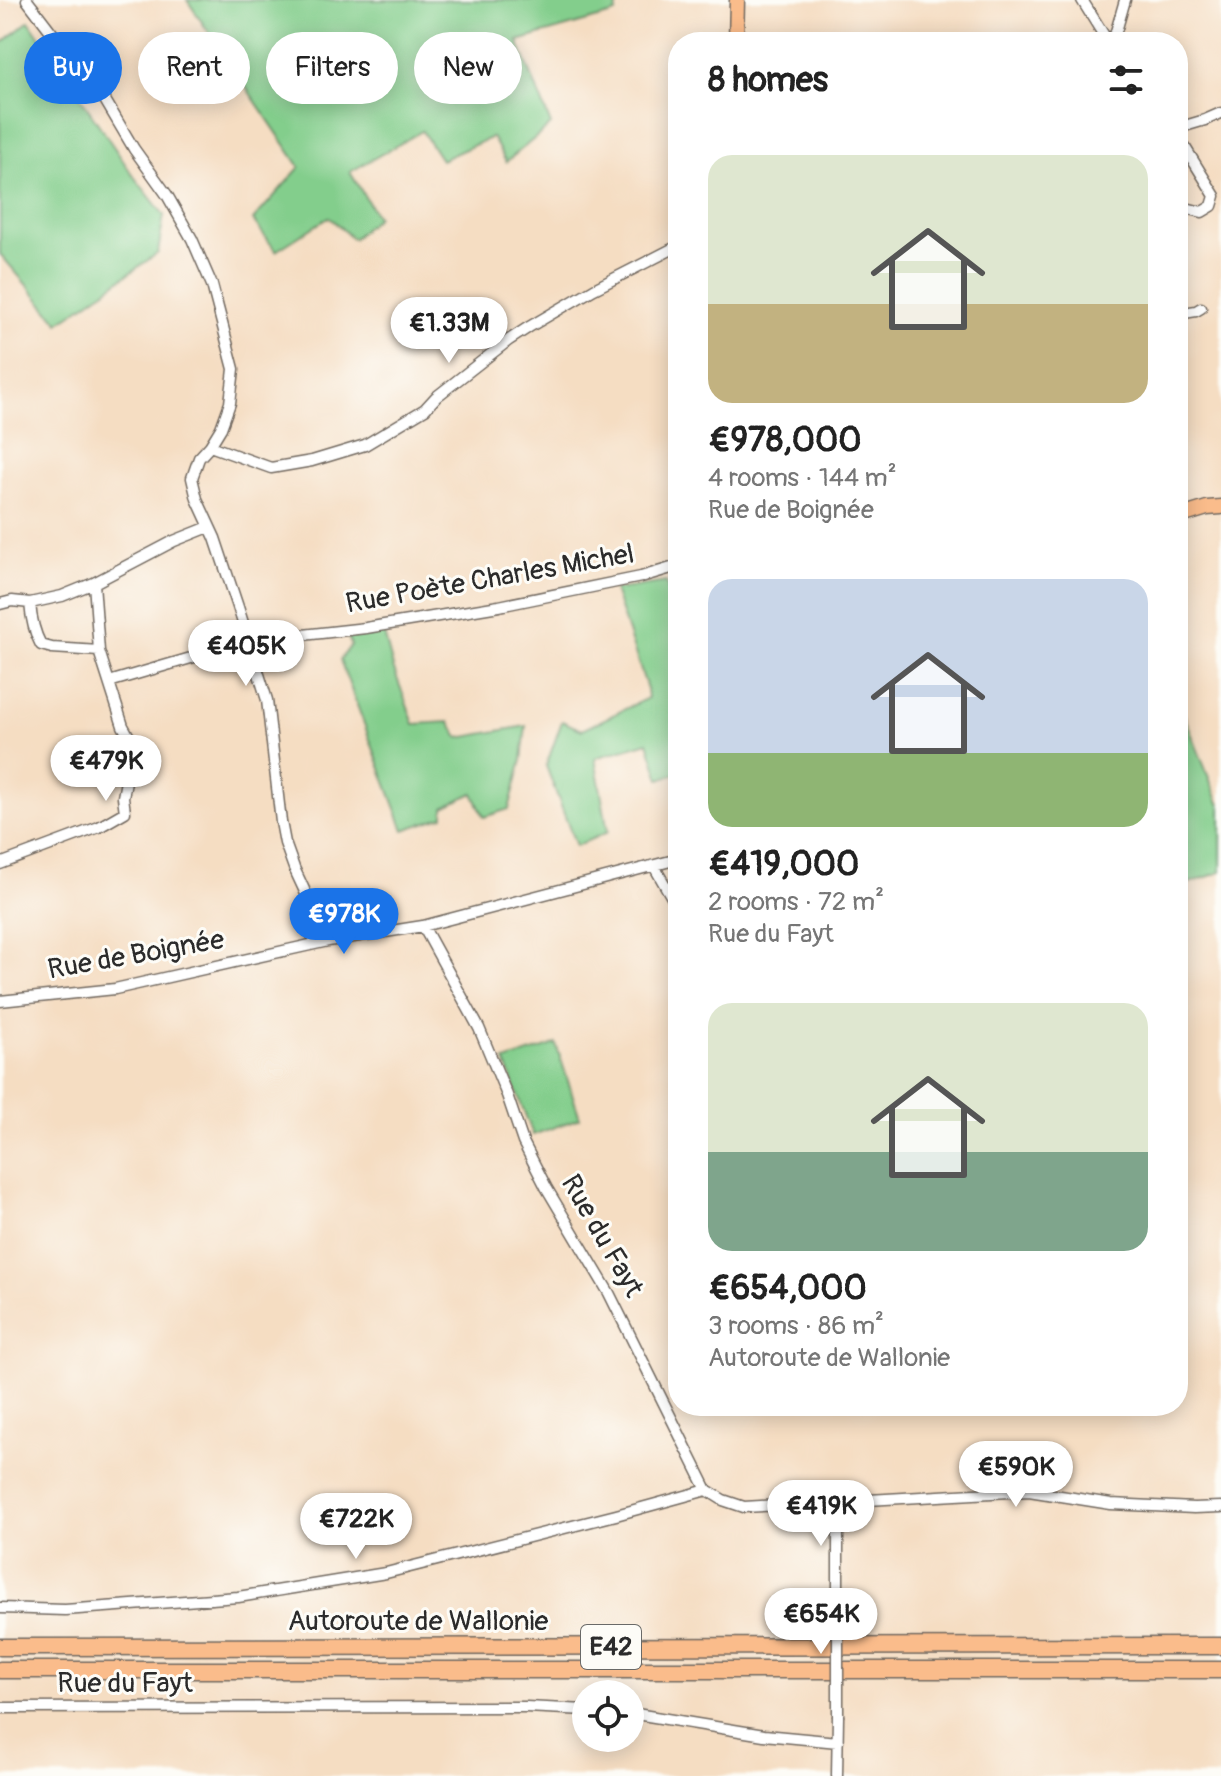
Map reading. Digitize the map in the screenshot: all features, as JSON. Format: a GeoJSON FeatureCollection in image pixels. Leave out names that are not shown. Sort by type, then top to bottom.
{"type":"FeatureCollection","features":[{"type":"Feature","properties":{"kind":"highway","name":"Autoroute de Wallonie"},"geometry":{"type":"LineString","coordinates":[[0,1647],[1221,1646]]}},
{"type":"Feature","properties":{"kind":"highway","name":"Autoroute de Wallonie"},"geometry":{"type":"LineString","coordinates":[[0,1670],[1221,1670]]}},
{"type":"Feature","properties":{"kind":"main road"},"geometry":{"type":"LineString","coordinates":[[736,32],[737,0]]}},
{"type":"Feature","properties":{"kind":"main road"},"geometry":{"type":"LineString","coordinates":[[1188,514],[1221,507]]}},
{"type":"Feature","properties":{"kind":"street"},"geometry":{"type":"LineString","coordinates":[[27,0],[92,78],[134,149],[167,195],[192,239],[212,285],[234,369],[230,403],[221,428],[199,458],[192,478],[197,499],[215,538],[267,700],[285,843],[328,941]]}},
{"type":"Feature","properties":{"kind":"street"},"geometry":{"type":"LineString","coordinates":[[1082,0],[1103,32]]}},
{"type":"Feature","properties":{"kind":"street"},"geometry":{"type":"LineString","coordinates":[[1114,32],[1125,0]]}},
{"type":"Feature","properties":{"kind":"street"},"geometry":{"type":"LineString","coordinates":[[1188,125],[1221,113]]}},
{"type":"Feature","properties":{"kind":"street"},"geometry":{"type":"LineString","coordinates":[[1188,152],[1215,196],[1212,206],[1202,212],[1188,208]]}},
{"type":"Feature","properties":{"kind":"street"},"geometry":{"type":"LineString","coordinates":[[210,446],[271,468],[312,461],[365,445],[425,409],[436,397],[529,327],[668,251]]}},
{"type":"Feature","properties":{"kind":"street"},"geometry":{"type":"LineString","coordinates":[[1188,312],[1201,308]]}},
{"type":"Feature","properties":{"kind":"street"},"geometry":{"type":"LineString","coordinates":[[0,604],[12,601],[30,603],[62,596],[209,527]]}},
{"type":"Feature","properties":{"kind":"street","name":"Rue Poète Charles Michel"},"geometry":{"type":"LineString","coordinates":[[109,682],[249,641],[366,628],[499,606],[668,569]]}},
{"type":"Feature","properties":{"kind":"street"},"geometry":{"type":"LineString","coordinates":[[0,864],[99,827],[125,812],[123,797],[133,744],[123,726],[99,651],[94,583]]}},
{"type":"Feature","properties":{"kind":"street"},"geometry":{"type":"LineString","coordinates":[[30,603],[41,645],[99,651]]}},
{"type":"Feature","properties":{"kind":"street","name":"Rue de Boignée"},"geometry":{"type":"LineString","coordinates":[[0,1001],[115,989],[328,941],[423,926],[668,862]]}},
{"type":"Feature","properties":{"kind":"street"},"geometry":{"type":"LineString","coordinates":[[654,866],[668,890]]}},
{"type":"Feature","properties":{"kind":"street","name":"Rue du Fayt"},"geometry":{"type":"LineString","coordinates":[[423,926],[479,1028],[523,1142],[609,1293],[668,1412]]}},
{"type":"Feature","properties":{"kind":"street","name":"Rue du Fayt"},"geometry":{"type":"LineString","coordinates":[[670,1416],[707,1490]]}},
{"type":"Feature","properties":{"kind":"street"},"geometry":{"type":"LineString","coordinates":[[0,1608],[65,1610],[238,1597],[386,1573],[707,1490],[723,1500],[744,1507],[1029,1491],[1111,1504],[1221,1507]]}},
{"type":"Feature","properties":{"kind":"street"},"geometry":{"type":"LineString","coordinates":[[837,1776],[838,1502]]}},
{"type":"Feature","properties":{"kind":"street","name":"Rue du Fayt"},"geometry":{"type":"LineString","coordinates":[[0,1708],[572,1709]]}},
{"type":"Feature","properties":{"kind":"street"},"geometry":{"type":"LineString","coordinates":[[644,1715],[764,1735],[838,1742]]}},
{"type":"Feature","properties":{"kind":"green space"},"geometry":{"type":"Polygon","coordinates":[[[187,0],[618,0],[616,13],[522,40],[522,32],[414,32],[414,104],[522,104],[522,51],[551,125],[506,162],[492,137],[441,160],[422,131],[350,172],[377,217],[353,239],[329,217],[276,251],[253,220],[300,167],[250,93],[250,32],[209,32],[187,0]]]}},
{"type":"Feature","properties":{"kind":"green space"},"geometry":{"type":"Polygon","coordinates":[[[29,21],[36,32],[24,32],[24,104],[85,104],[164,215],[158,253],[59,323],[0,254],[0,45],[29,21]]]}},
{"type":"Feature","properties":{"kind":"green space"},"geometry":{"type":"Polygon","coordinates":[[[666,582],[668,588],[668,776],[660,779],[648,742],[595,758],[608,832],[576,846],[546,766],[562,721],[582,730],[648,698],[614,590],[666,582]]]}},
{"type":"Feature","properties":{"kind":"green space"},"geometry":{"type":"Polygon","coordinates":[[[382,626],[414,724],[450,722],[459,738],[526,726],[522,760],[509,809],[484,817],[473,793],[444,807],[444,816],[404,830],[340,660],[351,645],[348,637],[382,626]]]}},
{"type":"Feature","properties":{"kind":"green space"},"geometry":{"type":"Polygon","coordinates":[[[1188,725],[1221,808],[1221,872],[1188,884],[1188,725]]]}},
{"type":"Feature","properties":{"kind":"green space"},"geometry":{"type":"Polygon","coordinates":[[[556,1044],[580,1118],[533,1135],[505,1061],[556,1044]]]}}]}
